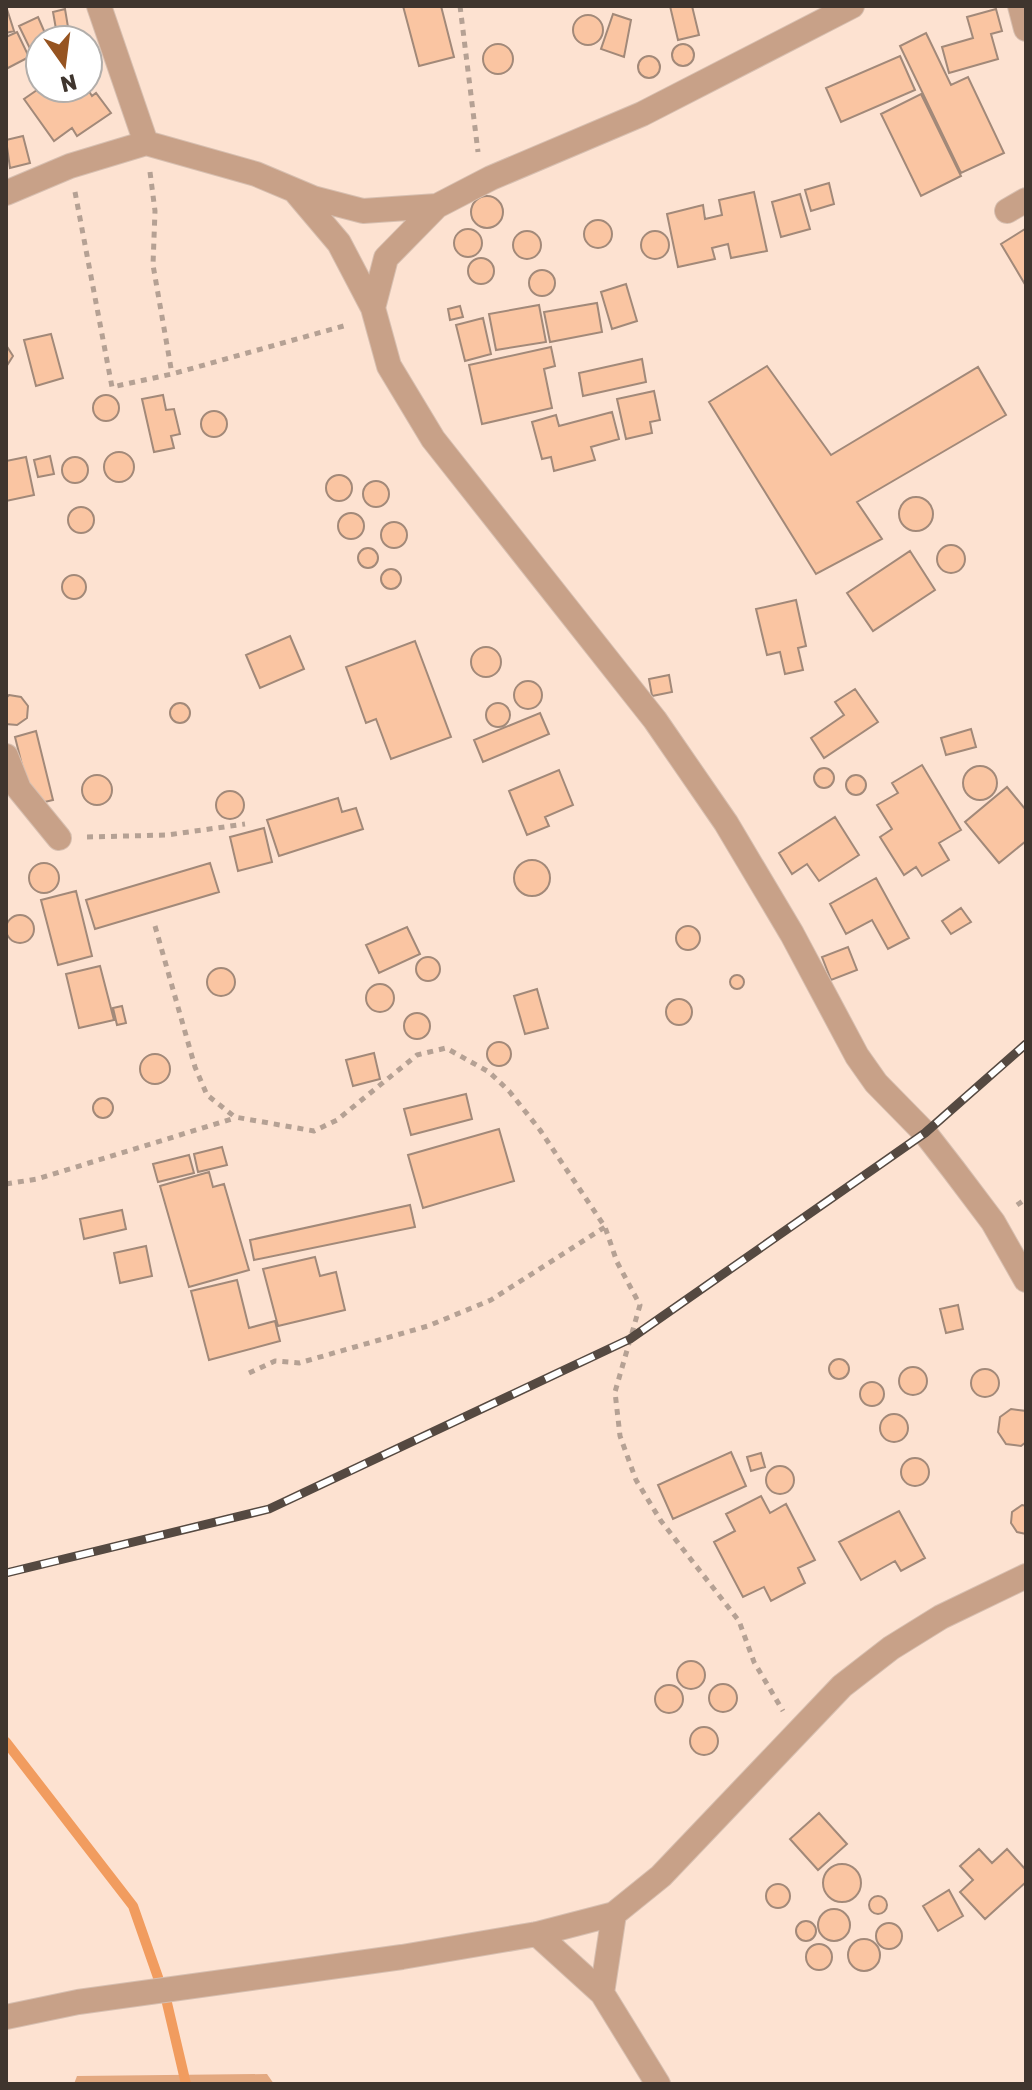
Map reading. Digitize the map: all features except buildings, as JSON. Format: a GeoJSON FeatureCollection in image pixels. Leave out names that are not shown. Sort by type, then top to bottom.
{"type":"FeatureCollection","features":[{"type":"Feature","properties":{"kind":"street"},"geometry":{"type":"LineString","coordinates":[[99,6],[146,143]]}},
{"type":"Feature","properties":{"kind":"street"},"geometry":{"type":"LineString","coordinates":[[374,312],[386,258],[437,206],[491,178],[642,114],[852,6]]}},
{"type":"Feature","properties":{"kind":"street"},"geometry":{"type":"LineString","coordinates":[[1020,6],[1026,29]]}},
{"type":"Feature","properties":{"kind":"street"},"geometry":{"type":"LineString","coordinates":[[6,193],[70,166],[146,143],[256,174],[363,211],[437,206]]}},
{"type":"Feature","properties":{"kind":"street"},"geometry":{"type":"LineString","coordinates":[[293,189],[339,243],[374,312],[389,366],[433,439],[655,720],[726,823],[792,934],[857,1056],[953,1169],[993,1222],[1026,1280]]}},
{"type":"Feature","properties":{"kind":"street"},"geometry":{"type":"LineString","coordinates":[[6,756],[19,789],[59,838]]}},
{"type":"Feature","properties":{"kind":"street"},"geometry":{"type":"LineString","coordinates":[[6,2017],[78,2002],[537,1934],[614,1914],[661,1876],[842,1686],[891,1648],[941,1617],[1026,1576]]}},
{"type":"Feature","properties":{"kind":"street"},"geometry":{"type":"LineString","coordinates":[[602,1993],[614,1914]]}},
{"type":"Feature","properties":{"kind":"street"},"geometry":{"type":"LineString","coordinates":[[537,1934],[602,1993],[658,2084]]}},
{"type":"Feature","properties":{"kind":"path"},"geometry":{"type":"LineString","coordinates":[[460,6],[477,146],[480,159],[491,178]]}},
{"type":"Feature","properties":{"kind":"path"},"geometry":{"type":"LineString","coordinates":[[146,143],[155,211],[153,265],[172,374]]}},
{"type":"Feature","properties":{"kind":"path"},"geometry":{"type":"LineString","coordinates":[[70,166],[112,387],[172,374],[374,312]]}},
{"type":"Feature","properties":{"kind":"path"},"geometry":{"type":"LineString","coordinates":[[59,838],[167,835],[245,824]]}},
{"type":"Feature","properties":{"kind":"path"},"geometry":{"type":"LineString","coordinates":[[155,926],[195,1067],[207,1095],[235,1117]]}},
{"type":"Feature","properties":{"kind":"path"},"geometry":{"type":"LineString","coordinates":[[6,1184],[37,1179],[235,1117],[314,1131],[337,1120],[417,1055],[446,1048],[489,1072],[509,1091],[605,1227],[617,1262],[640,1305],[615,1392],[620,1436],[636,1480],[661,1521],[710,1579],[739,1621],[771,1694],[797,1732]]}},
{"type":"Feature","properties":{"kind":"path"},"geometry":{"type":"LineString","coordinates":[[249,1373],[275,1361],[299,1363],[428,1326],[491,1300],[540,1272],[605,1227]]}},
{"type":"Feature","properties":{"kind":"shaded area"},"geometry":{"type":"Polygon","coordinates":[[[267,2074],[274,2084],[74,2084],[77,2076],[267,2074]]]}},
{"type":"Feature","properties":{"kind":"waterway"},"geometry":{"type":"LineString","coordinates":[[6,1742],[133,1906],[167,2003],[186,2084]]}},
{"type":"Feature","properties":{"kind":"railway"},"geometry":{"type":"LineString","coordinates":[[6,1573],[269,1509],[630,1339],[925,1133],[1026,1044]]}}]}
